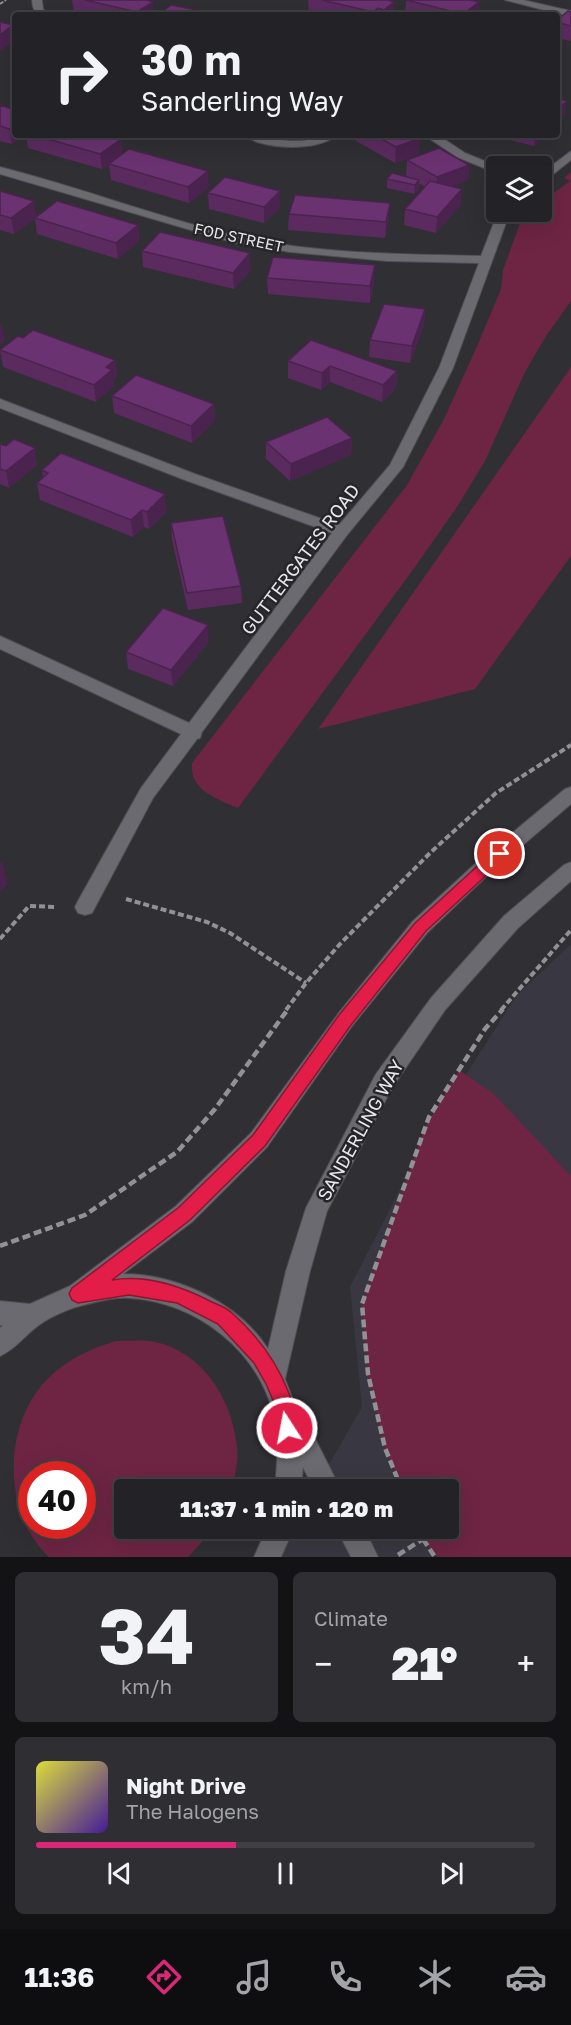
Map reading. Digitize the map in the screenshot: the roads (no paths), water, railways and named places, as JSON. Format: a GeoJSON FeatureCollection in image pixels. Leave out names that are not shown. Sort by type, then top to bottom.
{"type":"FeatureCollection","features":[{"type":"Feature","properties":{"kind":"street"},"geometry":{"type":"LineString","coordinates":[[510,0],[571,14]]}},
{"type":"Feature","properties":{"kind":"street"},"geometry":{"type":"LineString","coordinates":[[263,138],[299,146],[317,143],[326,138]]}},
{"type":"Feature","properties":{"kind":"street"},"geometry":{"type":"LineString","coordinates":[[435,138],[461,155],[486,166]]}},
{"type":"Feature","properties":{"kind":"street"},"geometry":{"type":"LineString","coordinates":[[552,170],[571,154]]}},
{"type":"Feature","properties":{"kind":"street","name":"FOD STREET"},"geometry":{"type":"LineString","coordinates":[[0,170],[235,239],[290,248],[387,257],[486,260]]}},
{"type":"Feature","properties":{"kind":"street","name":"GUTTERGATES ROAD"},"geometry":{"type":"LineString","coordinates":[[84,907],[147,793],[194,733],[342,531],[396,467],[446,368],[500,222]]}},
{"type":"Feature","properties":{"kind":"street"},"geometry":{"type":"LineString","coordinates":[[0,403],[190,477],[342,531]]}},
{"type":"Feature","properties":{"kind":"street"},"geometry":{"type":"LineString","coordinates":[[0,642],[194,733]]}},
{"type":"Feature","properties":{"kind":"street"},"geometry":{"type":"LineString","coordinates":[[0,1344],[32,1316],[78,1294],[184,1214],[259,1140],[345,1020],[420,927],[483,868],[571,794]]}},
{"type":"Feature","properties":{"kind":"street","name":"SANDERLING WAY"},"geometry":{"type":"LineString","coordinates":[[273,1378],[298,1271],[317,1208],[384,1081],[438,1004],[504,930],[571,870]]}},
{"type":"Feature","properties":{"kind":"street"},"geometry":{"type":"LineString","coordinates":[[78,1294],[129,1286],[179,1294],[225,1318],[261,1357],[322,1479]]}},
{"type":"Feature","properties":{"kind":"street"},"geometry":{"type":"LineString","coordinates":[[0,1313],[32,1316]]}},
{"type":"Feature","properties":{"kind":"street"},"geometry":{"type":"LineString","coordinates":[[285,1407],[292,1470],[290,1479]]}},
{"type":"Feature","properties":{"kind":"street"},"geometry":{"type":"LineString","coordinates":[[267,1557],[276,1539]]}},
{"type":"Feature","properties":{"kind":"street"},"geometry":{"type":"LineString","coordinates":[[356,1539],[365,1557]]}}]}
